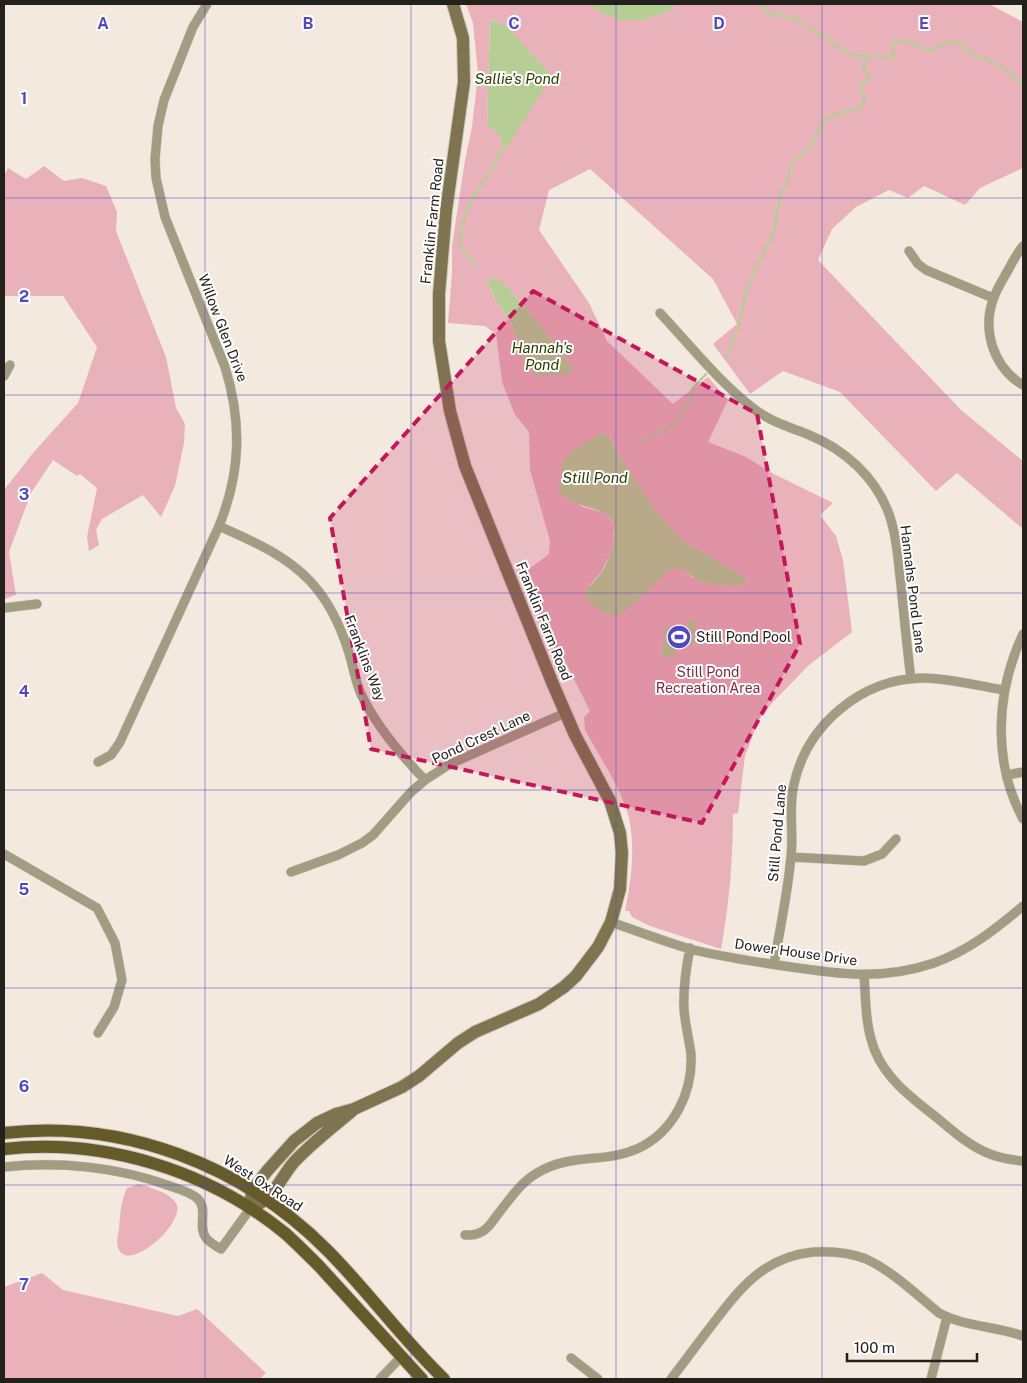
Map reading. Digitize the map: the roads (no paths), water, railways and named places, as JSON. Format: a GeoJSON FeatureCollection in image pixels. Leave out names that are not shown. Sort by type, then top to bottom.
{"type":"FeatureCollection","features":[{"type":"Feature","properties":{"kind":"main road","name":"West Ox Road"},"geometry":{"type":"LineString","coordinates":[[4,1132],[22,1130],[64,1131],[101,1134],[134,1140],[198,1161],[252,1190],[304,1228],[329,1252],[444,1379]]}},
{"type":"Feature","properties":{"kind":"main road","name":"West Ox Road"},"geometry":{"type":"LineString","coordinates":[[4,1148],[65,1147],[127,1156],[172,1169],[215,1188],[250,1208],[286,1235],[319,1266],[422,1379]]}},
{"type":"Feature","properties":{"kind":"street","name":"Willow Glen Drive"},"geometry":{"type":"LineString","coordinates":[[98,762],[111,755],[120,742],[219,526],[231,493],[235,472],[238,431],[232,389],[225,366],[166,217],[156,178],[157,132],[164,100],[193,27],[207,4]]}},
{"type":"Feature","properties":{"kind":"street","name":"Franklin Farm Road"},"geometry":{"type":"LineString","coordinates":[[252,1190],[278,1158],[306,1131],[323,1120],[354,1109],[402,1086],[419,1076],[458,1043],[475,1032],[539,1004],[555,994],[576,976],[598,947],[611,922],[620,889],[622,870],[620,834],[610,801],[565,713],[465,466],[453,426],[439,342],[440,279],[446,211],[464,82],[462,38],[453,4]]}},
{"type":"Feature","properties":{"kind":"street"},"geometry":{"type":"LineString","coordinates":[[1023,246],[994,298],[989,321],[992,346],[1002,366],[1023,385]]}},
{"type":"Feature","properties":{"kind":"street"},"geometry":{"type":"LineString","coordinates":[[909,251],[918,264],[926,270],[994,298]]}},
{"type":"Feature","properties":{"kind":"street","name":"Hannahs Pond Lane"},"geometry":{"type":"LineString","coordinates":[[660,313],[748,404],[773,420],[822,440],[837,449],[862,470],[872,483],[888,513],[896,540],[911,679]]}},
{"type":"Feature","properties":{"kind":"street"},"geometry":{"type":"LineString","coordinates":[[4,376],[10,365]]}},
{"type":"Feature","properties":{"kind":"street","name":"Franklins Way"},"geometry":{"type":"LineString","coordinates":[[219,526],[268,548],[282,557],[298,569],[321,595],[341,629],[358,686],[368,708],[425,780]]}},
{"type":"Feature","properties":{"kind":"street"},"geometry":{"type":"LineString","coordinates":[[4,608],[38,604]]}},
{"type":"Feature","properties":{"kind":"street"},"geometry":{"type":"LineString","coordinates":[[1023,634],[1014,653],[1004,690],[1001,730],[1007,775],[1023,819]]}},
{"type":"Feature","properties":{"kind":"street","name":"Still Pond Lane"},"geometry":{"type":"LineString","coordinates":[[774,964],[791,857],[791,802],[794,784],[804,753],[832,716],[857,697],[894,682],[911,679],[939,679],[1004,690]]}},
{"type":"Feature","properties":{"kind":"street","name":"Pond Crest Lane"},"geometry":{"type":"LineString","coordinates":[[291,872],[338,855],[362,843],[373,835],[411,792],[425,780],[450,764],[565,713]]}},
{"type":"Feature","properties":{"kind":"street"},"geometry":{"type":"LineString","coordinates":[[1007,775],[1023,772]]}},
{"type":"Feature","properties":{"kind":"street"},"geometry":{"type":"LineString","coordinates":[[791,857],[864,861],[882,854],[896,840]]}},
{"type":"Feature","properties":{"kind":"street"},"geometry":{"type":"LineString","coordinates":[[4,854],[97,908],[115,943],[122,980],[114,1006],[98,1033]]}},
{"type":"Feature","properties":{"kind":"street","name":"Dower House Drive"},"geometry":{"type":"LineString","coordinates":[[611,922],[690,948],[726,957],[831,973],[864,975],[914,969],[953,955],[988,935],[1023,906]]}},
{"type":"Feature","properties":{"kind":"street"},"geometry":{"type":"LineString","coordinates":[[465,1235],[474,1235],[488,1227],[515,1192],[536,1173],[565,1161],[626,1153],[652,1140],[671,1121],[684,1097],[691,1067],[684,1008],[690,948]]}},
{"type":"Feature","properties":{"kind":"street"},"geometry":{"type":"LineString","coordinates":[[864,975],[867,1023],[870,1038],[879,1059],[891,1078],[901,1089],[968,1142],[990,1154],[1023,1161]]}},
{"type":"Feature","properties":{"kind":"street","name":"Franklin Farm Road"},"geometry":{"type":"LineString","coordinates":[[250,1208],[267,1200],[294,1162],[354,1109]]}},
{"type":"Feature","properties":{"kind":"street"},"geometry":{"type":"LineString","coordinates":[[4,1167],[29,1165],[105,1169],[139,1176],[179,1189],[200,1201],[203,1210],[203,1233],[206,1238],[221,1249],[250,1208],[252,1190]]}},
{"type":"Feature","properties":{"kind":"street"},"geometry":{"type":"LineString","coordinates":[[671,1379],[739,1290],[765,1268],[794,1256],[808,1253],[836,1252],[864,1258],[890,1274],[947,1317],[1023,1336]]}},
{"type":"Feature","properties":{"kind":"street"},"geometry":{"type":"LineString","coordinates":[[931,1379],[947,1317]]}},
{"type":"Feature","properties":{"kind":"street"},"geometry":{"type":"LineString","coordinates":[[380,1379],[401,1357]]}},
{"type":"Feature","properties":{"kind":"street"},"geometry":{"type":"LineString","coordinates":[[571,1358],[598,1379]]}},
{"type":"Feature","properties":{"kind":"water"},"geometry":{"type":"Polygon","coordinates":[[[589,4],[675,4],[670,11],[643,20],[620,20],[598,11],[589,4]]]}},
{"type":"Feature","properties":{"kind":"water","name":"Sallie's Pond"},"geometry":{"type":"Polygon","coordinates":[[[493,20],[505,25],[548,71],[547,83],[508,147],[502,145],[500,137],[487,124],[490,22],[493,20]]]}},
{"type":"Feature","properties":{"kind":"water","name":"Hannah's Pond"},"geometry":{"type":"Polygon","coordinates":[[[490,277],[508,288],[542,327],[572,367],[573,374],[536,376],[526,364],[511,323],[494,298],[488,282],[490,277]]]}},
{"type":"Feature","properties":{"kind":"water","name":"Still Pond"},"geometry":{"type":"Polygon","coordinates":[[[601,433],[609,436],[654,509],[669,526],[686,543],[746,579],[743,585],[733,586],[703,582],[684,570],[676,568],[671,569],[630,607],[618,615],[606,613],[590,603],[585,593],[602,572],[608,558],[614,541],[613,524],[604,513],[575,503],[559,492],[563,460],[569,453],[601,433]]]}},
{"type":"Feature","properties":{"kind":"water","name":"Still Pond Pool"},"geometry":{"type":"Polygon","coordinates":[[[689,620],[696,621],[693,646],[677,644],[675,657],[661,656],[665,626],[687,629],[689,620]]]}},
{"type":"Feature","properties":{"kind":"waterway"},"geometry":{"type":"LineString","coordinates":[[759,4],[768,13],[794,18],[852,55],[893,58],[893,44],[902,40],[928,50],[936,48],[945,42],[954,42],[963,45],[970,53],[1004,68],[1020,82],[1023,81]]}},
{"type":"Feature","properties":{"kind":"waterway"},"geometry":{"type":"LineString","coordinates":[[726,358],[739,325],[747,288],[774,231],[780,196],[789,178],[790,165],[810,148],[824,120],[847,111],[860,109],[865,98],[860,89],[870,78],[864,67],[867,55]]}},
{"type":"Feature","properties":{"kind":"waterway"},"geometry":{"type":"LineString","coordinates":[[475,265],[460,246],[460,235],[469,205],[504,146]]}},
{"type":"Feature","properties":{"kind":"waterway"},"geometry":{"type":"LineString","coordinates":[[642,441],[679,420],[681,411],[692,399],[692,389],[706,374]]}},
{"type":"Feature","properties":{"kind":"place","name":"Still Pond Pool"},"geometry":{"type":"Point","coordinates":[679,637]}},
{"type":"Feature","properties":{"kind":"park label","name":"Still Pond Recreation Area"},"geometry":{"type":"Point","coordinates":[708,680]}}]}
